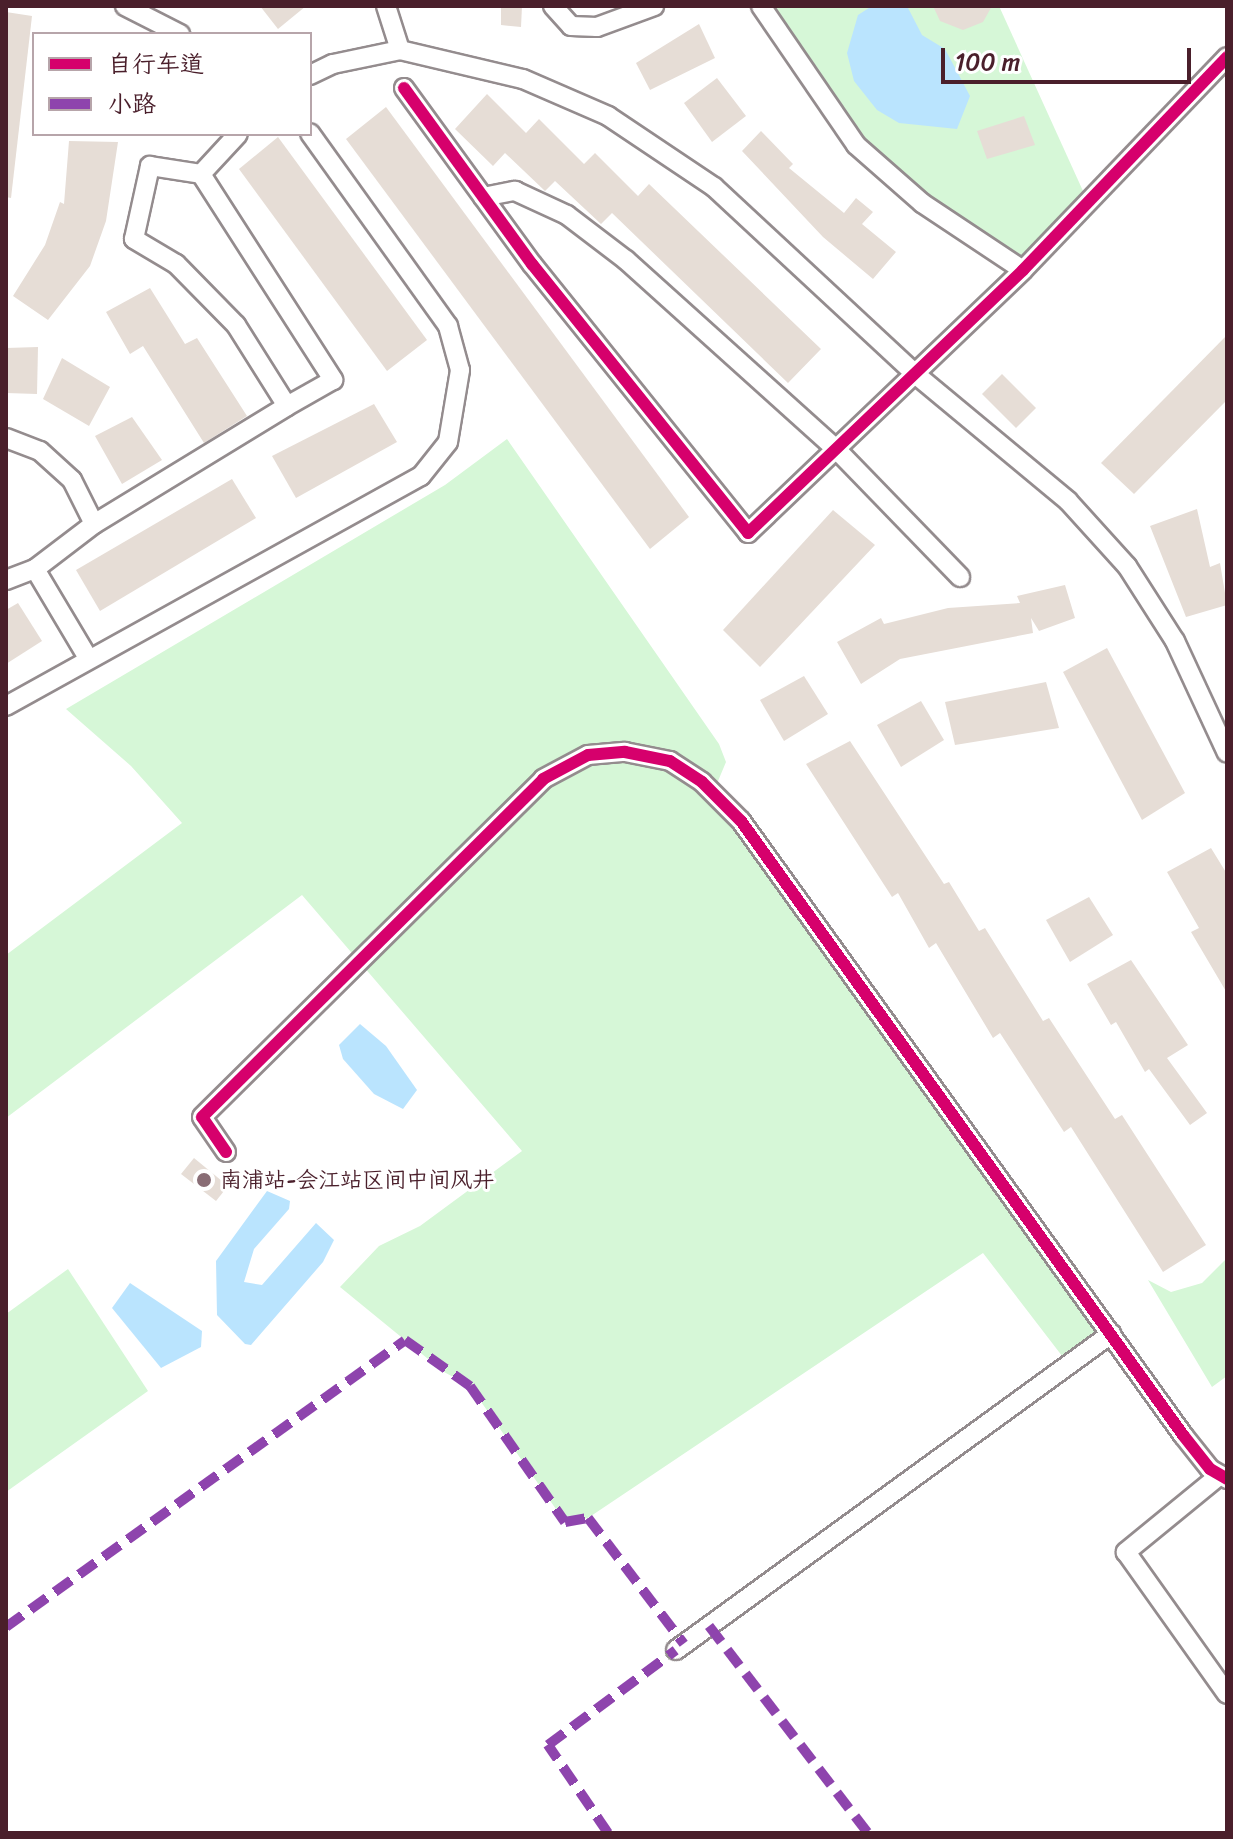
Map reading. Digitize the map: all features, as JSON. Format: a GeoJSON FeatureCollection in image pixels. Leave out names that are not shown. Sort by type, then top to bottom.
{"type":"FeatureCollection","features":[{"type":"Feature","properties":{"kind":"street"},"geometry":{"type":"LineString","coordinates":[[125,6],[176,32]]}},
{"type":"Feature","properties":{"kind":"street"},"geometry":{"type":"LineString","coordinates":[[386,6],[400,50]]}},
{"type":"Feature","properties":{"kind":"street"},"geometry":{"type":"LineString","coordinates":[[553,6],[571,26],[597,27],[654,6]]}},
{"type":"Feature","properties":{"kind":"street"},"geometry":{"type":"LineString","coordinates":[[761,6],[856,145],[922,203],[1023,270]]}},
{"type":"Feature","properties":{"kind":"street"},"geometry":{"type":"LineString","coordinates":[[312,74],[333,64],[400,50],[523,79],[608,116],[714,187],[914,373],[1068,501],[1127,566],[1175,641],[1227,753]]}},
{"type":"Feature","properties":{"kind":"street"},"geometry":{"type":"LineString","coordinates":[[404,88],[483,197],[748,533],[1023,270],[1227,57]]}},
{"type":"Feature","properties":{"kind":"street"},"geometry":{"type":"LineString","coordinates":[[201,174],[236,136]]}},
{"type":"Feature","properties":{"kind":"street"},"geometry":{"type":"LineString","coordinates":[[6,706],[421,476],[448,442],[460,370],[448,326],[312,136]]}},
{"type":"Feature","properties":{"kind":"street"},"geometry":{"type":"LineString","coordinates":[[6,580],[35,569],[94,524],[333,380],[201,174],[150,166],[134,239],[176,264],[236,325],[287,406]]}},
{"type":"Feature","properties":{"kind":"street"},"geometry":{"type":"LineString","coordinates":[[483,197],[515,191],[567,215],[626,260],[837,450],[960,577]]}},
{"type":"Feature","properties":{"kind":"street"},"geometry":{"type":"LineString","coordinates":[[6,438],[40,451],[72,480],[94,524]]}},
{"type":"Feature","properties":{"kind":"street"},"geometry":{"type":"LineString","coordinates":[[35,569],[88,658]]}},
{"type":"Feature","properties":{"kind":"street"},"geometry":{"type":"LineString","coordinates":[[226,1152],[202,1117],[543,779],[588,755],[652,755],[702,782],[741,821],[1111,1334],[1224,1477],[1126,1552],[1227,1694]]}},
{"type":"Feature","properties":{"kind":"street"},"geometry":{"type":"LineString","coordinates":[[676,1650],[1111,1334]]}},
{"type":"Feature","properties":{"kind":"green space"},"geometry":{"type":"Polygon","coordinates":[[[761,6],[999,6],[1088,202],[1023,270],[856,145],[761,6]]]}},
{"type":"Feature","properties":{"kind":"green space"},"geometry":{"type":"Polygon","coordinates":[[[507,439],[719,744],[726,762],[713,793],[1111,1334],[1069,1365],[983,1253],[588,1518],[565,1522],[470,1386],[444,1372],[340,1287],[379,1246],[420,1226],[522,1151],[302,895],[6,1118],[6,955],[182,823],[131,766],[66,709],[445,485],[507,439]]]}},
{"type":"Feature","properties":{"kind":"green space"},"geometry":{"type":"Polygon","coordinates":[[[1227,1258],[1227,1376],[1212,1387],[1148,1280],[1171,1292],[1202,1283],[1227,1258]]]}},
{"type":"Feature","properties":{"kind":"green space"},"geometry":{"type":"Polygon","coordinates":[[[68,1269],[148,1391],[6,1492],[6,1314],[68,1269]]]}},
{"type":"Feature","properties":{"kind":"water"},"geometry":{"type":"Polygon","coordinates":[[[872,6],[907,6],[922,35],[945,49],[970,96],[957,129],[899,123],[877,110],[854,81],[847,53],[858,15],[872,6]]]}},
{"type":"Feature","properties":{"kind":"water"},"geometry":{"type":"Polygon","coordinates":[[[360,1024],[386,1046],[417,1090],[403,1109],[374,1094],[343,1059],[339,1045],[360,1024]]]}},
{"type":"Feature","properties":{"kind":"water"},"geometry":{"type":"Polygon","coordinates":[[[267,1191],[290,1201],[289,1209],[254,1249],[244,1282],[262,1285],[316,1223],[334,1240],[323,1262],[251,1345],[245,1344],[217,1315],[216,1261],[267,1191]]]}},
{"type":"Feature","properties":{"kind":"water"},"geometry":{"type":"Polygon","coordinates":[[[130,1283],[202,1331],[201,1347],[161,1368],[112,1308],[130,1283]]]}},
{"type":"Feature","properties":{"kind":"building"},"geometry":{"type":"Polygon","coordinates":[[[260,6],[306,6],[278,29],[260,6]]]}},
{"type":"Feature","properties":{"kind":"building"},"geometry":{"type":"Polygon","coordinates":[[[501,6],[522,6],[521,27],[501,25],[501,6]]]}},
{"type":"Feature","properties":{"kind":"building"},"geometry":{"type":"Polygon","coordinates":[[[933,6],[992,6],[983,22],[963,30],[940,21],[933,6]]]}},
{"type":"Feature","properties":{"kind":"building"},"geometry":{"type":"Polygon","coordinates":[[[6,12],[32,16],[11,198],[6,197],[6,12]]]}},
{"type":"Feature","properties":{"kind":"building"},"geometry":{"type":"Polygon","coordinates":[[[699,24],[715,58],[650,90],[636,63],[699,24]]]}},
{"type":"Feature","properties":{"kind":"building"},"geometry":{"type":"Polygon","coordinates":[[[717,78],[746,116],[712,142],[684,103],[717,78]]]}},
{"type":"Feature","properties":{"kind":"building"},"geometry":{"type":"Polygon","coordinates":[[[487,94],[526,133],[539,119],[584,164],[595,153],[638,196],[649,184],[821,349],[788,383],[612,213],[601,224],[555,181],[545,191],[505,153],[493,166],[455,129],[487,94]]]}},
{"type":"Feature","properties":{"kind":"building"},"geometry":{"type":"Polygon","coordinates":[[[386,107],[689,517],[650,549],[346,139],[386,107]]]}},
{"type":"Feature","properties":{"kind":"building"},"geometry":{"type":"Polygon","coordinates":[[[1024,116],[1035,145],[987,159],[977,131],[1024,116]]]}},
{"type":"Feature","properties":{"kind":"building"},"geometry":{"type":"Polygon","coordinates":[[[761,131],[793,164],[789,168],[844,213],[856,198],[873,212],[862,224],[896,252],[873,279],[823,237],[742,151],[761,131]]]}},
{"type":"Feature","properties":{"kind":"building"},"geometry":{"type":"Polygon","coordinates":[[[278,137],[427,340],[387,371],[239,169],[278,137]]]}},
{"type":"Feature","properties":{"kind":"building"},"geometry":{"type":"Polygon","coordinates":[[[69,141],[118,142],[106,221],[90,266],[48,320],[13,296],[45,245],[60,202],[64,204],[69,141]]]}},
{"type":"Feature","properties":{"kind":"building"},"geometry":{"type":"Polygon","coordinates":[[[150,288],[185,344],[197,338],[247,416],[204,443],[143,346],[130,354],[106,312],[150,288]]]}},
{"type":"Feature","properties":{"kind":"building"},"geometry":{"type":"Polygon","coordinates":[[[1227,335],[1227,400],[1134,494],[1101,463],[1227,335]]]}},
{"type":"Feature","properties":{"kind":"building"},"geometry":{"type":"Polygon","coordinates":[[[38,347],[37,394],[6,393],[6,348],[38,347]]]}},
{"type":"Feature","properties":{"kind":"building"},"geometry":{"type":"Polygon","coordinates":[[[62,358],[110,387],[89,426],[43,399],[62,358]]]}},
{"type":"Feature","properties":{"kind":"building"},"geometry":{"type":"Polygon","coordinates":[[[1002,374],[1036,408],[1016,428],[982,394],[1002,374]]]}},
{"type":"Feature","properties":{"kind":"building"},"geometry":{"type":"Polygon","coordinates":[[[374,404],[397,442],[296,498],[272,456],[374,404]]]}},
{"type":"Feature","properties":{"kind":"building"},"geometry":{"type":"Polygon","coordinates":[[[132,417],[162,460],[122,484],[95,436],[132,417]]]}},
{"type":"Feature","properties":{"kind":"building"},"geometry":{"type":"Polygon","coordinates":[[[232,479],[256,518],[100,611],[76,570],[232,479]]]}},
{"type":"Feature","properties":{"kind":"building"},"geometry":{"type":"Polygon","coordinates":[[[1197,509],[1210,567],[1220,563],[1227,605],[1186,617],[1150,526],[1197,509]]]}},
{"type":"Feature","properties":{"kind":"building"},"geometry":{"type":"Polygon","coordinates":[[[833,510],[875,545],[760,667],[723,630],[833,510]]]}},
{"type":"Feature","properties":{"kind":"building"},"geometry":{"type":"Polygon","coordinates":[[[1065,585],[1075,618],[1039,631],[1031,618],[1033,633],[900,659],[861,684],[837,642],[881,618],[884,624],[948,608],[1020,603],[1017,596],[1065,585]]]}},
{"type":"Feature","properties":{"kind":"building"},"geometry":{"type":"Polygon","coordinates":[[[18,603],[42,641],[6,664],[6,610],[18,603]]]}},
{"type":"Feature","properties":{"kind":"building"},"geometry":{"type":"Polygon","coordinates":[[[1107,648],[1185,793],[1142,820],[1063,672],[1107,648]]]}},
{"type":"Feature","properties":{"kind":"building"},"geometry":{"type":"Polygon","coordinates":[[[804,676],[828,714],[784,741],[760,700],[804,676]]]}},
{"type":"Feature","properties":{"kind":"building"},"geometry":{"type":"Polygon","coordinates":[[[1046,682],[1059,728],[955,745],[945,702],[1046,682]]]}},
{"type":"Feature","properties":{"kind":"building"},"geometry":{"type":"Polygon","coordinates":[[[921,701],[944,740],[901,767],[877,725],[921,701]]]}},
{"type":"Feature","properties":{"kind":"building"},"geometry":{"type":"Polygon","coordinates":[[[850,741],[944,884],[949,882],[979,931],[985,928],[1043,1021],[1049,1018],[1115,1119],[1122,1115],[1206,1245],[1163,1272],[1071,1127],[1064,1132],[1000,1033],[993,1038],[936,943],[929,948],[898,893],[892,897],[806,764],[850,741]]]}},
{"type":"Feature","properties":{"kind":"building"},"geometry":{"type":"Polygon","coordinates":[[[1211,848],[1227,874],[1227,993],[1191,932],[1199,928],[1167,872],[1211,848]]]}},
{"type":"Feature","properties":{"kind":"building"},"geometry":{"type":"Polygon","coordinates":[[[1089,897],[1113,935],[1070,962],[1046,920],[1089,897]]]}},
{"type":"Feature","properties":{"kind":"building"},"geometry":{"type":"Polygon","coordinates":[[[1131,960],[1188,1045],[1167,1058],[1207,1113],[1190,1125],[1149,1069],[1145,1072],[1116,1022],[1111,1025],[1087,984],[1131,960]]]}},
{"type":"Feature","properties":{"kind":"building","name":"南浦站-会江站区间中间风井"},"geometry":{"type":"Polygon","coordinates":[[[194,1158],[228,1186],[216,1201],[181,1174],[194,1158]]]}},
{"type":"Feature","properties":{"kind":"marked path"},"geometry":{"type":"LineString","coordinates":[[6,1627],[405,1340],[470,1386],[565,1522],[588,1518],[684,1644]]}},
{"type":"Feature","properties":{"kind":"marked path"},"geometry":{"type":"LineString","coordinates":[[709,1626],[868,1833]]}},
{"type":"Feature","properties":{"kind":"marked path"},"geometry":{"type":"LineString","coordinates":[[608,1833],[548,1745],[676,1650]]}},
{"type":"Feature","properties":{"kind":"cycle path"},"geometry":{"type":"LineString","coordinates":[[404,88],[532,264],[748,533],[1023,270],[1227,57]]}},
{"type":"Feature","properties":{"kind":"cycle path"},"geometry":{"type":"LineString","coordinates":[[226,1152],[202,1117],[543,779],[588,755],[625,752],[670,761],[702,782],[741,821],[1183,1435],[1210,1469],[1227,1479]]}},
{"type":"Feature","properties":{"kind":"place","name":"南浦站-会江站区间中间风井"},"geometry":{"type":"Point","coordinates":[204,1180]}}]}
